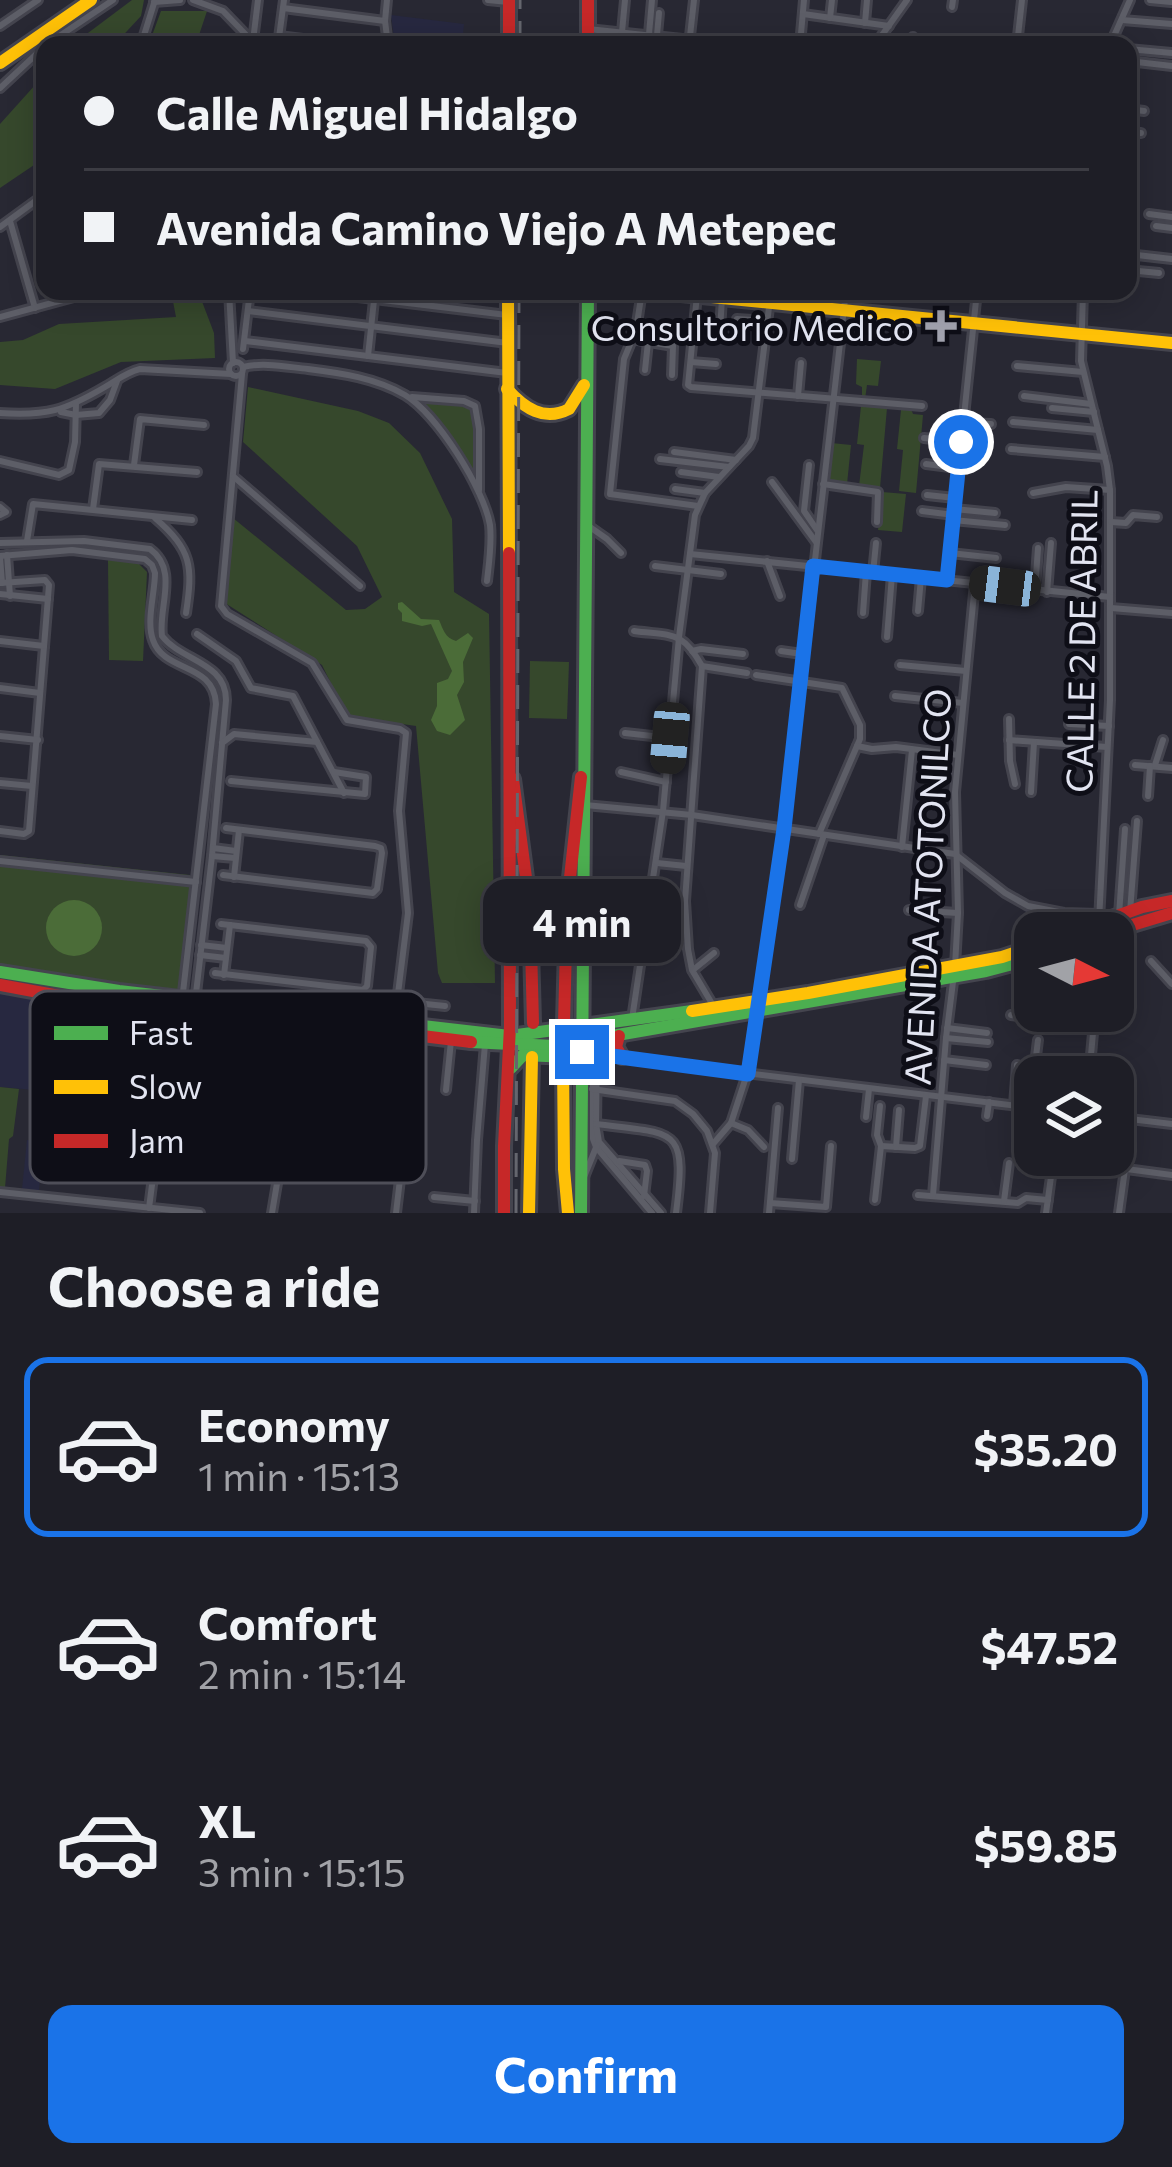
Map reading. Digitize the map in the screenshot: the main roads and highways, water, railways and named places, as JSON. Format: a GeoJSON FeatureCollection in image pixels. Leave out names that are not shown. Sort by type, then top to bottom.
{"type":"FeatureCollection","features":[{"type":"Feature","properties":{"kind":"main road"},"geometry":{"type":"LineString","coordinates":[[39,36],[91,0]]}},
{"type":"Feature","properties":{"kind":"main road"},"geometry":{"type":"LineString","coordinates":[[588,0],[588,36]]}},
{"type":"Feature","properties":{"kind":"main road"},"geometry":{"type":"LineString","coordinates":[[508,36],[509,1]]}},
{"type":"Feature","properties":{"kind":"main road"},"geometry":{"type":"LineString","coordinates":[[0,63],[36,38]]}},
{"type":"Feature","properties":{"kind":"main road"},"geometry":{"type":"LineString","coordinates":[[504,1213],[502,1031],[509,983],[508,300]]}},
{"type":"Feature","properties":{"kind":"main road"},"geometry":{"type":"LineString","coordinates":[[581,1213],[581,1184],[593,1134],[582,1072],[587,1046],[588,300]]}},
{"type":"Feature","properties":{"kind":"main road"},"geometry":{"type":"LineString","coordinates":[[787,300],[844,310],[1172,343]]}},
{"type":"Feature","properties":{"kind":"main road"},"geometry":{"type":"LineString","coordinates":[[507,389],[524,409],[539,415],[557,414],[575,403],[587,374]]}},
{"type":"Feature","properties":{"kind":"main road"},"geometry":{"type":"LineString","coordinates":[[508,756],[530,908],[533,1023]]}},
{"type":"Feature","properties":{"kind":"main road"},"geometry":{"type":"LineString","coordinates":[[564,1024],[567,905],[585,760]]}},
{"type":"Feature","properties":{"kind":"main road"},"geometry":{"type":"LineString","coordinates":[[1133,912],[1172,902]]}},
{"type":"Feature","properties":{"kind":"main road"},"geometry":{"type":"LineString","coordinates":[[1134,918],[1172,913]]}},
{"type":"Feature","properties":{"kind":"main road"},"geometry":{"type":"LineString","coordinates":[[955,971],[1014,953]]}},
{"type":"Feature","properties":{"kind":"main road"},"geometry":{"type":"LineString","coordinates":[[584,1000],[593,1018],[613,1031],[1014,964]]}},
{"type":"Feature","properties":{"kind":"main road"},"geometry":{"type":"LineString","coordinates":[[0,972],[112,991]]}},
{"type":"Feature","properties":{"kind":"main road"},"geometry":{"type":"LineString","coordinates":[[0,985],[32,991]]}},
{"type":"Feature","properties":{"kind":"main road"},"geometry":{"type":"LineString","coordinates":[[426,1036],[502,1049],[587,1046],[632,1019],[756,1006]]}},
{"type":"Feature","properties":{"kind":"main road"},"geometry":{"type":"LineString","coordinates":[[613,1031],[622,1057]]}},
{"type":"Feature","properties":{"kind":"main road"},"geometry":{"type":"LineString","coordinates":[[426,1037],[502,1049],[587,1046]]}},
{"type":"Feature","properties":{"kind":"main road"},"geometry":{"type":"LineString","coordinates":[[502,1049],[519,1057],[570,1057],[582,1072]]}},
{"type":"Feature","properties":{"kind":"main road"},"geometry":{"type":"LineString","coordinates":[[529,1213],[532,1057]]}},
{"type":"Feature","properties":{"kind":"main road"},"geometry":{"type":"LineString","coordinates":[[563,1061],[568,1213]]}},
{"type":"Feature","properties":{"kind":"railway"},"geometry":{"type":"LineString","coordinates":[[520,0],[520,36]]}},
{"type":"Feature","properties":{"kind":"railway"},"geometry":{"type":"LineString","coordinates":[[516,1213],[519,300]]}},
{"type":"Feature","properties":{"kind":"place","name":"Consultorio Medico"},"geometry":{"type":"Point","coordinates":[941,326]}}]}
